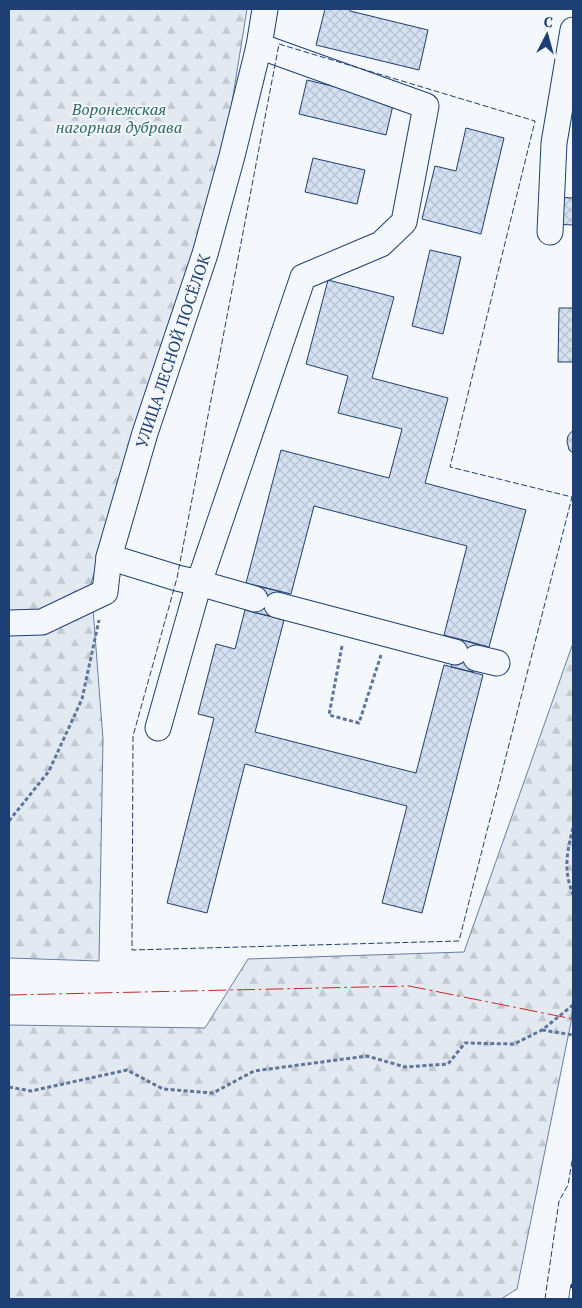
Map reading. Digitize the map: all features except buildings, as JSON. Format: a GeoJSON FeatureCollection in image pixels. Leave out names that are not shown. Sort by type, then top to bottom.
{"type":"FeatureCollection","features":[{"type":"Feature","properties":{"kind":"street","name":"УЛИЦА ЛЕСНОЙ ПОСЁЛОК"},"geometry":{"type":"LineString","coordinates":[[105,592],[109,557],[145,433],[205,254],[232,156],[259,46],[265,9]]}},
{"type":"Feature","properties":{"kind":"street"},"geometry":{"type":"LineString","coordinates":[[550,232],[554,143],[573,30]]}},
{"type":"Feature","properties":{"kind":"street"},"geometry":{"type":"LineString","coordinates":[[158,728],[199,583],[303,277],[381,244],[404,222],[426,106],[259,46]]}},
{"type":"Feature","properties":{"kind":"street"},"geometry":{"type":"LineString","coordinates":[[109,557],[177,578],[476,658]]}},
{"type":"Feature","properties":{"kind":"street"},"geometry":{"type":"LineString","coordinates":[[9,623],[42,622],[105,592]]}},
{"type":"Feature","properties":{"kind":"path"},"geometry":{"type":"LineString","coordinates":[[9,821],[49,771],[82,699],[105,592]]}},
{"type":"Feature","properties":{"kind":"path"},"geometry":{"type":"LineString","coordinates":[[347,623],[329,715],[360,723],[387,634]]}},
{"type":"Feature","properties":{"kind":"path"},"geometry":{"type":"LineString","coordinates":[[573,828],[567,850],[566,868],[573,894]]}},
{"type":"Feature","properties":{"kind":"path"},"geometry":{"type":"LineString","coordinates":[[9,1087],[31,1091],[127,1070],[163,1089],[213,1093],[254,1071],[358,1057],[367,1056],[405,1067],[448,1064],[465,1043],[514,1044],[542,1030],[573,1005]]}},
{"type":"Feature","properties":{"kind":"path"},"geometry":{"type":"LineString","coordinates":[[542,1030],[573,1035]]}},
{"type":"Feature","properties":{"kind":"green space","name":"Воронежская нагорная дубрава"},"geometry":{"type":"Polygon","coordinates":[[[9,9],[247,9],[223,158],[192,265],[91,583],[103,739],[99,961],[9,958],[9,9]]]}},
{"type":"Feature","properties":{"kind":"green space"},"geometry":{"type":"Polygon","coordinates":[[[573,643],[573,1000],[571,1022],[517,1289],[501,1299],[9,1299],[9,1025],[205,1028],[248,959],[464,952],[573,643]]]}},
{"type":"Feature","properties":{"kind":"railway"},"geometry":{"type":"LineString","coordinates":[[571,1299],[573,1286]]}},
{"type":"Feature","properties":{"kind":"fence"},"geometry":{"type":"LineString","coordinates":[[279,44],[535,121],[450,467],[572,497],[459,941],[132,950],[133,736],[177,578],[279,44]]}},
{"type":"Feature","properties":{"kind":"fence"},"geometry":{"type":"LineString","coordinates":[[545,1299],[559,1201],[568,1185],[573,1155]]}},
{"type":"Feature","properties":{"kind":"power"},"geometry":{"type":"LineString","coordinates":[[9,995],[409,986],[573,1019]]}}]}
